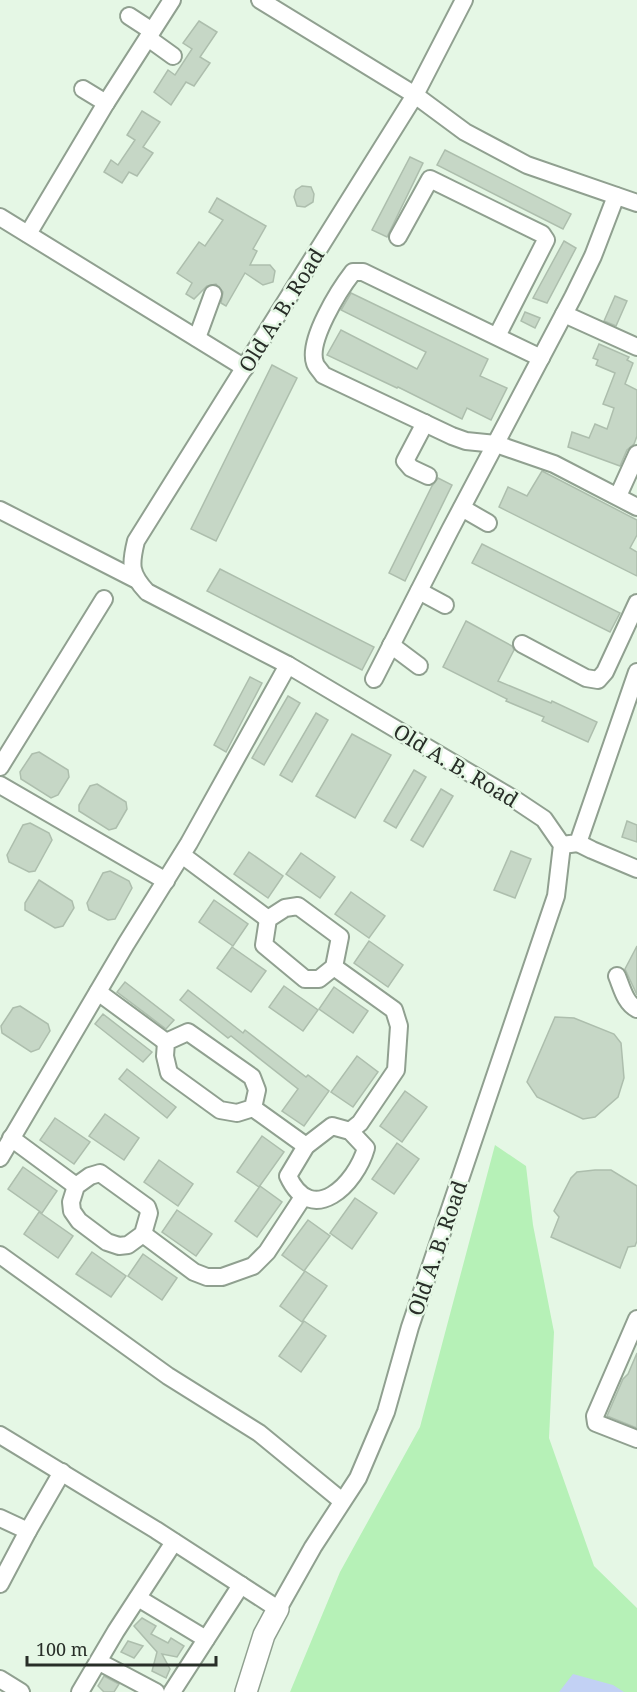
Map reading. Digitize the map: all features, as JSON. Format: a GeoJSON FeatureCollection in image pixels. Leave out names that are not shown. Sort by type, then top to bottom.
{"type":"FeatureCollection","features":[{"type":"Feature","properties":{"kind":"main road","name":"Old A. B. Road"},"geometry":{"type":"LineString","coordinates":[[246,1692],[264,1635],[278,1609]]}},
{"type":"Feature","properties":{"kind":"street"},"geometry":{"type":"LineString","coordinates":[[28,234],[106,103],[172,0]]}},
{"type":"Feature","properties":{"kind":"street"},"geometry":{"type":"LineString","coordinates":[[260,0],[363,64],[465,132],[527,165],[637,203]]}},
{"type":"Feature","properties":{"kind":"street","name":"Old A. B. Road"},"geometry":{"type":"LineString","coordinates":[[278,1609],[313,1547],[358,1478],[386,1412],[414,1316],[556,896],[570,844],[544,819],[517,801],[288,665],[147,592],[135,579],[132,558],[136,542],[413,99],[464,0]]}},
{"type":"Feature","properties":{"kind":"street"},"geometry":{"type":"LineString","coordinates":[[129,16],[173,56]]}},
{"type":"Feature","properties":{"kind":"street"},"geometry":{"type":"LineString","coordinates":[[83,89],[106,103]]}},
{"type":"Feature","properties":{"kind":"street"},"geometry":{"type":"LineString","coordinates":[[398,237],[430,179],[542,234],[546,240],[497,336]]}},
{"type":"Feature","properties":{"kind":"street"},"geometry":{"type":"LineString","coordinates":[[374,679],[564,314],[593,256],[616,196]]}},
{"type":"Feature","properties":{"kind":"street"},"geometry":{"type":"LineString","coordinates":[[0,217],[244,368]]}},
{"type":"Feature","properties":{"kind":"street"},"geometry":{"type":"LineString","coordinates":[[541,358],[363,272],[353,272],[345,282],[316,338],[314,352],[315,365],[323,375],[466,441],[496,444],[554,464],[637,507]]}},
{"type":"Feature","properties":{"kind":"street"},"geometry":{"type":"LineString","coordinates":[[197,338],[213,294]]}},
{"type":"Feature","properties":{"kind":"street"},"geometry":{"type":"LineString","coordinates":[[564,314],[637,347]]}},
{"type":"Feature","properties":{"kind":"street"},"geometry":{"type":"LineString","coordinates":[[424,423],[405,461],[411,468],[428,476]]}},
{"type":"Feature","properties":{"kind":"street"},"geometry":{"type":"LineString","coordinates":[[618,496],[637,454]]}},
{"type":"Feature","properties":{"kind":"street"},"geometry":{"type":"LineString","coordinates":[[462,508],[488,523]]}},
{"type":"Feature","properties":{"kind":"street"},"geometry":{"type":"LineString","coordinates":[[0,510],[135,579]]}},
{"type":"Feature","properties":{"kind":"street"},"geometry":{"type":"LineString","coordinates":[[419,591],[445,605]]}},
{"type":"Feature","properties":{"kind":"street"},"geometry":{"type":"LineString","coordinates":[[0,767],[104,598]]}},
{"type":"Feature","properties":{"kind":"street"},"geometry":{"type":"LineString","coordinates":[[522,644],[586,678],[598,680],[605,672],[637,603]]}},
{"type":"Feature","properties":{"kind":"street"},"geometry":{"type":"LineString","coordinates":[[392,645],[419,666]]}},
{"type":"Feature","properties":{"kind":"street"},"geometry":{"type":"LineString","coordinates":[[0,1158],[182,855],[288,665]]}},
{"type":"Feature","properties":{"kind":"street"},"geometry":{"type":"LineString","coordinates":[[637,672],[570,844],[637,868]]}},
{"type":"Feature","properties":{"kind":"street"},"geometry":{"type":"LineString","coordinates":[[0,785],[166,881]]}},
{"type":"Feature","properties":{"kind":"street"},"geometry":{"type":"LineString","coordinates":[[182,855],[268,919]]}},
{"type":"Feature","properties":{"kind":"street"},"geometry":{"type":"LineString","coordinates":[[298,906],[340,937],[334,967],[319,979],[305,979],[264,945],[268,919],[285,908],[298,906]]}},
{"type":"Feature","properties":{"kind":"street"},"geometry":{"type":"LineString","coordinates":[[334,967],[394,1010],[399,1026],[396,1070],[360,1123],[350,1131]]}},
{"type":"Feature","properties":{"kind":"street"},"geometry":{"type":"LineString","coordinates":[[617,976],[626,1000],[630,1006],[637,1009]]}},
{"type":"Feature","properties":{"kind":"street"},"geometry":{"type":"LineString","coordinates":[[98,992],[166,1042]]}},
{"type":"Feature","properties":{"kind":"street"},"geometry":{"type":"LineString","coordinates":[[166,1042],[188,1032],[252,1077],[257,1090],[253,1108]]}},
{"type":"Feature","properties":{"kind":"street"},"geometry":{"type":"LineString","coordinates":[[166,1042],[165,1056],[169,1072],[220,1110],[237,1113],[253,1108]]}},
{"type":"Feature","properties":{"kind":"street"},"geometry":{"type":"LineString","coordinates":[[253,1108],[306,1146]]}},
{"type":"Feature","properties":{"kind":"street"},"geometry":{"type":"LineString","coordinates":[[332,1126],[350,1131],[366,1148],[363,1161],[347,1183],[330,1198],[317,1201],[303,1197],[292,1186],[288,1176],[306,1146],[332,1126]]}},
{"type":"Feature","properties":{"kind":"street"},"geometry":{"type":"LineString","coordinates":[[11,1138],[76,1186]]}},
{"type":"Feature","properties":{"kind":"street"},"geometry":{"type":"LineString","coordinates":[[100,1173],[147,1207],[148,1213],[142,1234],[128,1245],[119,1246],[107,1242],[79,1221],[72,1211],[71,1202],[76,1186],[90,1176],[100,1173]]}},
{"type":"Feature","properties":{"kind":"street"},"geometry":{"type":"LineString","coordinates":[[142,1234],[195,1272],[207,1277],[222,1277],[253,1266],[267,1252],[303,1197]]}},
{"type":"Feature","properties":{"kind":"street"},"geometry":{"type":"LineString","coordinates":[[0,1255],[168,1376],[259,1433],[342,1501]]}},
{"type":"Feature","properties":{"kind":"street"},"geometry":{"type":"LineString","coordinates":[[636,1324],[595,1416],[596,1423],[637,1439]]}},
{"type":"Feature","properties":{"kind":"street"},"geometry":{"type":"LineString","coordinates":[[2,1440],[62,1472],[278,1609]]}},
{"type":"Feature","properties":{"kind":"street"},"geometry":{"type":"LineString","coordinates":[[0,1584],[62,1472]]}},
{"type":"Feature","properties":{"kind":"street"},"geometry":{"type":"LineString","coordinates":[[0,1518],[28,1531]]}},
{"type":"Feature","properties":{"kind":"street"},"geometry":{"type":"LineString","coordinates":[[80,1692],[174,1542]]}},
{"type":"Feature","properties":{"kind":"street"},"geometry":{"type":"LineString","coordinates":[[172,1692],[241,1585]]}},
{"type":"Feature","properties":{"kind":"street"},"geometry":{"type":"LineString","coordinates":[[138,1598],[206,1639]]}},
{"type":"Feature","properties":{"kind":"street"},"geometry":{"type":"LineString","coordinates":[[105,1665],[156,1692]]}},
{"type":"Feature","properties":{"kind":"street"},"geometry":{"type":"LineString","coordinates":[[0,1679],[21,1692]]}},
{"type":"Feature","properties":{"kind":"green space"},"geometry":{"type":"Polygon","coordinates":[[[495,1145],[526,1166],[533,1225],[554,1332],[549,1438],[594,1566],[637,1608],[637,1692],[290,1692],[340,1572],[420,1427],[495,1145]]]}},
{"type":"Feature","properties":{"kind":"water"},"geometry":{"type":"Polygon","coordinates":[[[573,1674],[613,1685],[624,1692],[559,1692],[573,1674]]]}},
{"type":"Feature","properties":{"kind":"building"},"geometry":{"type":"Polygon","coordinates":[[[199,21],[217,32],[200,57],[210,63],[194,86],[186,82],[171,105],[154,92],[168,70],[175,75],[192,49],[183,43],[199,21]]]}},
{"type":"Feature","properties":{"kind":"building"},"geometry":{"type":"Polygon","coordinates":[[[142,111],[160,122],[143,147],[153,153],[137,176],[129,172],[122,183],[104,172],[111,160],[118,165],[135,140],[127,135],[142,111]]]}},
{"type":"Feature","properties":{"kind":"building"},"geometry":{"type":"Polygon","coordinates":[[[445,150],[571,214],[563,229],[437,165],[445,150]]]}},
{"type":"Feature","properties":{"kind":"building"},"geometry":{"type":"Polygon","coordinates":[[[410,157],[423,163],[387,237],[372,230],[410,157]]]}},
{"type":"Feature","properties":{"kind":"building"},"geometry":{"type":"Polygon","coordinates":[[[302,186],[311,187],[314,194],[313,202],[305,207],[297,206],[294,197],[296,190],[302,186]]]}},
{"type":"Feature","properties":{"kind":"building"},"geometry":{"type":"Polygon","coordinates":[[[217,198],[266,226],[253,249],[257,251],[250,265],[270,265],[275,271],[273,282],[263,285],[245,273],[226,306],[221,303],[223,292],[216,284],[207,286],[194,299],[186,294],[192,283],[177,273],[199,242],[205,246],[223,220],[209,212],[217,198]]]}},
{"type":"Feature","properties":{"kind":"building"},"geometry":{"type":"Polygon","coordinates":[[[564,241],[576,248],[547,303],[533,298],[564,241]]]}},
{"type":"Feature","properties":{"kind":"building"},"geometry":{"type":"Polygon","coordinates":[[[351,293],[488,359],[480,376],[507,388],[491,420],[467,408],[462,419],[327,355],[341,330],[417,369],[426,352],[341,310],[351,293]]]}},
{"type":"Feature","properties":{"kind":"building"},"geometry":{"type":"Polygon","coordinates":[[[615,296],[627,301],[616,326],[604,321],[615,296]]]}},
{"type":"Feature","properties":{"kind":"building"},"geometry":{"type":"Polygon","coordinates":[[[525,312],[540,318],[535,328],[521,321],[525,312]]]}},
{"type":"Feature","properties":{"kind":"building"},"geometry":{"type":"Polygon","coordinates":[[[599,344],[629,357],[627,360],[633,363],[625,384],[637,390],[637,436],[620,466],[568,447],[572,432],[589,438],[595,424],[607,429],[614,408],[603,404],[615,373],[596,365],[598,360],[593,358],[599,344]]]}},
{"type":"Feature","properties":{"kind":"building"},"geometry":{"type":"Polygon","coordinates":[[[272,365],[297,378],[216,541],[191,529],[272,365]]]}},
{"type":"Feature","properties":{"kind":"building"},"geometry":{"type":"Polygon","coordinates":[[[542,471],[637,520],[637,535],[630,548],[637,552],[637,576],[499,507],[508,487],[527,496],[542,471]]]}},
{"type":"Feature","properties":{"kind":"building"},"geometry":{"type":"Polygon","coordinates":[[[438,478],[452,485],[405,581],[389,573],[438,478]]]}},
{"type":"Feature","properties":{"kind":"building"},"geometry":{"type":"Polygon","coordinates":[[[482,544],[620,613],[610,632],[472,563],[482,544]]]}},
{"type":"Feature","properties":{"kind":"building"},"geometry":{"type":"Polygon","coordinates":[[[220,569],[374,647],[362,670],[207,591],[220,569]]]}},
{"type":"Feature","properties":{"kind":"building"},"geometry":{"type":"Polygon","coordinates":[[[466,621],[512,646],[514,650],[498,681],[551,703],[552,701],[597,722],[588,742],[542,721],[544,717],[506,701],[507,699],[443,667],[466,621]]]}},
{"type":"Feature","properties":{"kind":"building"},"geometry":{"type":"Polygon","coordinates":[[[250,677],[262,683],[226,752],[214,745],[250,677]]]}},
{"type":"Feature","properties":{"kind":"building"},"geometry":{"type":"Polygon","coordinates":[[[288,696],[300,703],[264,765],[252,758],[288,696]]]}},
{"type":"Feature","properties":{"kind":"building"},"geometry":{"type":"Polygon","coordinates":[[[316,713],[328,720],[292,782],[280,775],[316,713]]]}},
{"type":"Feature","properties":{"kind":"building"},"geometry":{"type":"Polygon","coordinates":[[[352,734],[391,755],[355,818],[316,796],[352,734]]]}},
{"type":"Feature","properties":{"kind":"building"},"geometry":{"type":"Polygon","coordinates":[[[39,752],[68,770],[69,777],[58,795],[51,798],[21,779],[20,772],[32,754],[39,752]]]}},
{"type":"Feature","properties":{"kind":"building"},"geometry":{"type":"Polygon","coordinates":[[[414,770],[426,777],[396,828],[384,821],[414,770]]]}},
{"type":"Feature","properties":{"kind":"building"},"geometry":{"type":"Polygon","coordinates":[[[97,784],[126,802],[127,809],[116,828],[109,830],[79,811],[79,805],[90,786],[97,784]]]}},
{"type":"Feature","properties":{"kind":"building"},"geometry":{"type":"Polygon","coordinates":[[[441,789],[453,796],[423,847],[411,840],[441,789]]]}},
{"type":"Feature","properties":{"kind":"building"},"geometry":{"type":"Polygon","coordinates":[[[627,821],[637,825],[637,842],[622,837],[627,821]]]}},
{"type":"Feature","properties":{"kind":"building"},"geometry":{"type":"Polygon","coordinates":[[[30,823],[49,833],[52,840],[35,871],[29,872],[9,862],[7,855],[23,825],[30,823]]]}},
{"type":"Feature","properties":{"kind":"building"},"geometry":{"type":"Polygon","coordinates":[[[511,851],[531,859],[515,898],[494,890],[511,851]]]}},
{"type":"Feature","properties":{"kind":"building"},"geometry":{"type":"Polygon","coordinates":[[[249,852],[283,876],[268,898],[234,874],[249,852]]]}},
{"type":"Feature","properties":{"kind":"building"},"geometry":{"type":"Polygon","coordinates":[[[301,853],[335,877],[320,898],[286,874],[301,853]]]}},
{"type":"Feature","properties":{"kind":"building"},"geometry":{"type":"Polygon","coordinates":[[[110,871],[129,881],[132,888],[115,919],[108,920],[89,910],[87,903],[103,873],[110,871]]]}},
{"type":"Feature","properties":{"kind":"building"},"geometry":{"type":"Polygon","coordinates":[[[39,880],[72,901],[74,908],[63,926],[55,928],[25,910],[25,903],[39,880]]]}},
{"type":"Feature","properties":{"kind":"building"},"geometry":{"type":"Polygon","coordinates":[[[351,892],[385,916],[369,938],[335,914],[351,892]]]}},
{"type":"Feature","properties":{"kind":"building"},"geometry":{"type":"Polygon","coordinates":[[[214,900],[248,924],[233,946],[199,922],[214,900]]]}},
{"type":"Feature","properties":{"kind":"building"},"geometry":{"type":"Polygon","coordinates":[[[369,941],[403,965],[388,987],[354,963],[369,941]]]}},
{"type":"Feature","properties":{"kind":"building"},"geometry":{"type":"Polygon","coordinates":[[[637,946],[637,995],[625,969],[637,946]]]}},
{"type":"Feature","properties":{"kind":"building"},"geometry":{"type":"Polygon","coordinates":[[[232,947],[266,971],[251,992],[217,968],[232,947]]]}},
{"type":"Feature","properties":{"kind":"building"},"geometry":{"type":"Polygon","coordinates":[[[125,982],[174,1020],[166,1029],[117,992],[125,982]]]}},
{"type":"Feature","properties":{"kind":"building"},"geometry":{"type":"Polygon","coordinates":[[[284,986],[318,1010],[303,1031],[269,1007],[284,986]]]}},
{"type":"Feature","properties":{"kind":"building"},"geometry":{"type":"Polygon","coordinates":[[[334,987],[368,1011],[353,1033],[319,1009],[334,987]]]}},
{"type":"Feature","properties":{"kind":"building"},"geometry":{"type":"Polygon","coordinates":[[[188,990],[243,1033],[245,1030],[306,1077],[308,1075],[329,1091],[304,1126],[282,1111],[298,1089],[231,1036],[228,1038],[180,1000],[188,990]]]}},
{"type":"Feature","properties":{"kind":"building"},"geometry":{"type":"Polygon","coordinates":[[[20,1006],[48,1024],[50,1031],[39,1049],[31,1052],[2,1033],[1,1026],[13,1008],[20,1006]]]}},
{"type":"Feature","properties":{"kind":"building"},"geometry":{"type":"Polygon","coordinates":[[[103,1014],[152,1052],[143,1062],[95,1024],[103,1014]]]}},
{"type":"Feature","properties":{"kind":"building"},"geometry":{"type":"Polygon","coordinates":[[[555,1017],[574,1018],[614,1034],[621,1043],[624,1078],[618,1097],[595,1117],[583,1119],[537,1097],[527,1082],[555,1017]]]}},
{"type":"Feature","properties":{"kind":"building"},"geometry":{"type":"Polygon","coordinates":[[[357,1056],[378,1072],[353,1107],[331,1092],[357,1056]]]}},
{"type":"Feature","properties":{"kind":"building"},"geometry":{"type":"Polygon","coordinates":[[[127,1069],[176,1107],[167,1118],[119,1079],[127,1069]]]}},
{"type":"Feature","properties":{"kind":"building"},"geometry":{"type":"Polygon","coordinates":[[[405,1091],[427,1107],[402,1142],[380,1126],[405,1091]]]}},
{"type":"Feature","properties":{"kind":"building"},"geometry":{"type":"Polygon","coordinates":[[[105,1114],[139,1138],[124,1160],[89,1136],[105,1114]]]}},
{"type":"Feature","properties":{"kind":"building"},"geometry":{"type":"Polygon","coordinates":[[[55,1118],[90,1142],[74,1164],[40,1140],[55,1118]]]}},
{"type":"Feature","properties":{"kind":"building"},"geometry":{"type":"Polygon","coordinates":[[[262,1136],[284,1152],[259,1187],[237,1172],[262,1136]]]}},
{"type":"Feature","properties":{"kind":"building"},"geometry":{"type":"Polygon","coordinates":[[[397,1143],[419,1159],[394,1194],[372,1179],[397,1143]]]}},
{"type":"Feature","properties":{"kind":"building"},"geometry":{"type":"Polygon","coordinates":[[[159,1160],[193,1184],[178,1206],[144,1182],[159,1160]]]}},
{"type":"Feature","properties":{"kind":"building"},"geometry":{"type":"Polygon","coordinates":[[[23,1167],[57,1191],[42,1213],[8,1189],[23,1167]]]}},
{"type":"Feature","properties":{"kind":"building"},"geometry":{"type":"Polygon","coordinates":[[[611,1170],[637,1186],[637,1241],[635,1246],[628,1247],[620,1268],[551,1237],[559,1217],[554,1211],[571,1178],[577,1172],[611,1170]]]}},
{"type":"Feature","properties":{"kind":"building"},"geometry":{"type":"Polygon","coordinates":[[[260,1186],[282,1202],[257,1237],[235,1221],[260,1186]]]}},
{"type":"Feature","properties":{"kind":"building"},"geometry":{"type":"Polygon","coordinates":[[[355,1198],[377,1213],[352,1249],[330,1233],[355,1198]]]}},
{"type":"Feature","properties":{"kind":"building"},"geometry":{"type":"Polygon","coordinates":[[[177,1210],[212,1234],[196,1256],[162,1232],[177,1210]]]}},
{"type":"Feature","properties":{"kind":"building"},"geometry":{"type":"Polygon","coordinates":[[[39,1212],[73,1236],[58,1258],[24,1234],[39,1212]]]}},
{"type":"Feature","properties":{"kind":"building"},"geometry":{"type":"Polygon","coordinates":[[[308,1220],[330,1236],[304,1271],[282,1255],[308,1220]]]}},
{"type":"Feature","properties":{"kind":"building"},"geometry":{"type":"Polygon","coordinates":[[[92,1252],[126,1276],[111,1297],[76,1274],[92,1252]]]}},
{"type":"Feature","properties":{"kind":"building"},"geometry":{"type":"Polygon","coordinates":[[[143,1254],[177,1278],[162,1300],[128,1276],[143,1254]]]}},
{"type":"Feature","properties":{"kind":"building"},"geometry":{"type":"Polygon","coordinates":[[[305,1271],[327,1286],[302,1322],[280,1306],[305,1271]]]}},
{"type":"Feature","properties":{"kind":"building"},"geometry":{"type":"Polygon","coordinates":[[[304,1321],[326,1336],[301,1372],[279,1356],[304,1321]]]}},
{"type":"Feature","properties":{"kind":"building"},"geometry":{"type":"Polygon","coordinates":[[[637,1353],[637,1428],[607,1416],[637,1353]]]}},
{"type":"Feature","properties":{"kind":"building"},"geometry":{"type":"Polygon","coordinates":[[[142,1618],[156,1626],[151,1634],[168,1643],[171,1638],[184,1646],[177,1657],[162,1654],[170,1669],[166,1678],[152,1671],[157,1652],[134,1626],[142,1618]]]}},
{"type":"Feature","properties":{"kind":"building"},"geometry":{"type":"Polygon","coordinates":[[[128,1641],[143,1646],[134,1658],[121,1652],[128,1641]]]}},
{"type":"Feature","properties":{"kind":"building"},"geometry":{"type":"Polygon","coordinates":[[[104,1676],[119,1684],[114,1692],[104,1692],[98,1686],[104,1676]]]}}]}
